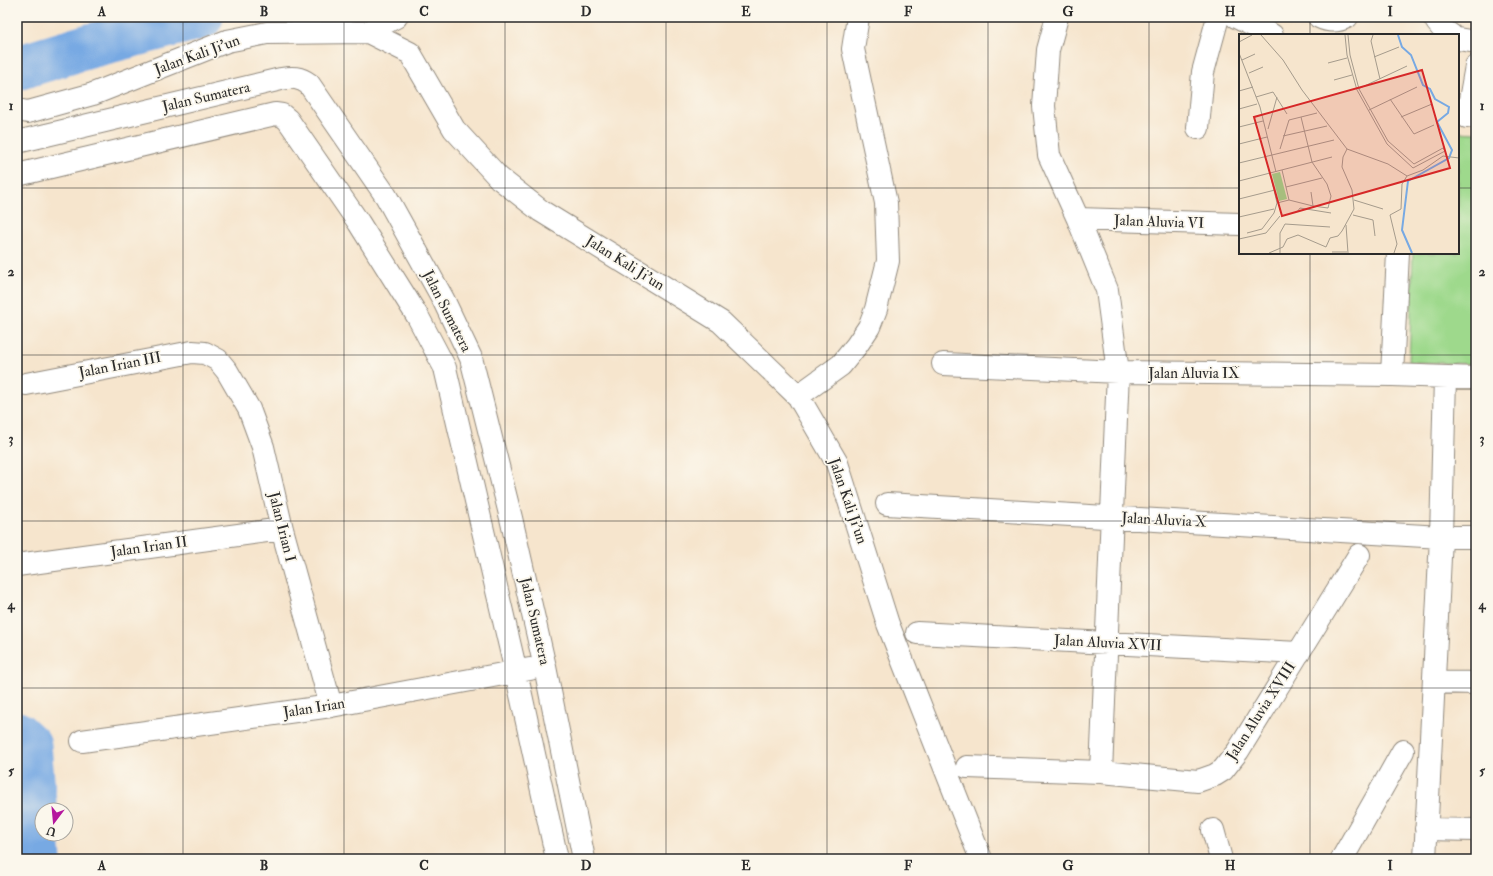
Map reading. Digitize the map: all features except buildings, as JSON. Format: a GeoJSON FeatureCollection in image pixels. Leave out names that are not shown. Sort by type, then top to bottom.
{"type":"FeatureCollection","features":[{"type":"Feature","properties":{"kind":"street"},"geometry":{"type":"LineString","coordinates":[[368,32],[396,17]]}},
{"type":"Feature","properties":{"kind":"street"},"geometry":{"type":"LineString","coordinates":[[798,396],[841,365],[861,339],[869,327],[876,309],[888,261],[886,202],[853,49],[858,17]]}},
{"type":"Feature","properties":{"kind":"street"},"geometry":{"type":"LineString","coordinates":[[1057,17],[1048,50],[1044,106],[1049,154],[1107,290],[1118,372],[1102,772]]}},
{"type":"Feature","properties":{"kind":"street"},"geometry":{"type":"LineString","coordinates":[[1198,128],[1203,72],[1218,17]]}},
{"type":"Feature","properties":{"kind":"street"},"geometry":{"type":"LineString","coordinates":[[1236,17],[1270,34]]}},
{"type":"Feature","properties":{"kind":"street"},"geometry":{"type":"LineString","coordinates":[[1319,17],[1327,21],[1337,21],[1348,17]]}},
{"type":"Feature","properties":{"kind":"street"},"geometry":{"type":"LineString","coordinates":[[1434,17],[1436,22],[1449,34]]}},
{"type":"Feature","properties":{"kind":"street","name":"Jalan Kali Ji'un"},"geometry":{"type":"LineString","coordinates":[[17,110],[28,112],[93,94],[227,41],[267,33],[368,32],[410,53],[454,130],[500,178],[541,211],[721,322],[798,396],[837,463],[888,624],[981,859]]}},
{"type":"Feature","properties":{"kind":"street"},"geometry":{"type":"LineString","coordinates":[[1459,39],[1470,41],[1476,40]]}},
{"type":"Feature","properties":{"kind":"street"},"geometry":{"type":"LineString","coordinates":[[1467,117],[1476,66]]}},
{"type":"Feature","properties":{"kind":"street","name":"Jalan Sumatera"},"geometry":{"type":"LineString","coordinates":[[17,142],[290,77],[304,80],[309,84],[386,196],[443,299],[464,342],[470,358],[509,510],[545,667],[584,859]]}},
{"type":"Feature","properties":{"kind":"street","name":"Jalan Sumatera"},"geometry":{"type":"LineString","coordinates":[[17,176],[275,114],[282,115],[288,120],[359,223],[410,304],[446,368],[516,672],[557,859]]}},
{"type":"Feature","properties":{"kind":"street","name":"Jalan Aluvia VI"},"geometry":{"type":"LineString","coordinates":[[1078,219],[1239,224]]}},
{"type":"Feature","properties":{"kind":"street"},"geometry":{"type":"LineString","coordinates":[[1392,375],[1398,254]]}},
{"type":"Feature","properties":{"kind":"street","name":"Jalan Irian III"},"geometry":{"type":"LineString","coordinates":[[26,384],[192,352],[205,354],[214,358]]}},
{"type":"Feature","properties":{"kind":"street","name":"Jalan Irian I"},"geometry":{"type":"LineString","coordinates":[[214,358],[218,360],[227,371],[249,409],[263,447],[282,529],[331,706]]}},
{"type":"Feature","properties":{"kind":"street","name":"Jalan Aluvia IX"},"geometry":{"type":"LineString","coordinates":[[943,364],[1118,372],[1392,375],[1476,378]]}},
{"type":"Feature","properties":{"kind":"street"},"geometry":{"type":"LineString","coordinates":[[1425,859],[1441,537],[1445,377]]}},
{"type":"Feature","properties":{"kind":"street","name":"Jalan Aluvia X"},"geometry":{"type":"LineString","coordinates":[[887,504],[1441,537],[1476,537]]}},
{"type":"Feature","properties":{"kind":"street","name":"Jalan Irian II"},"geometry":{"type":"LineString","coordinates":[[17,566],[282,529]]}},
{"type":"Feature","properties":{"kind":"street","name":"Jalan Aluvia XVIII"},"geometry":{"type":"LineString","coordinates":[[967,767],[1102,772],[1198,781],[1215,775],[1223,770],[1238,751],[1359,555]]}},
{"type":"Feature","properties":{"kind":"street","name":"Jalan Aluvia XVII"},"geometry":{"type":"LineString","coordinates":[[917,633],[1299,653]]}},
{"type":"Feature","properties":{"kind":"street","name":"Jalan Irian"},"geometry":{"type":"LineString","coordinates":[[82,741],[331,706],[545,667]]}},
{"type":"Feature","properties":{"kind":"street"},"geometry":{"type":"LineString","coordinates":[[1434,682],[1476,683]]}},
{"type":"Feature","properties":{"kind":"street"},"geometry":{"type":"LineString","coordinates":[[1342,859],[1403,751]]}},
{"type":"Feature","properties":{"kind":"street"},"geometry":{"type":"LineString","coordinates":[[1426,829],[1476,830]]}},
{"type":"Feature","properties":{"kind":"street"},"geometry":{"type":"LineString","coordinates":[[1213,830],[1221,859]]}},
{"type":"Feature","properties":{"kind":"green space"},"geometry":{"type":"Polygon","coordinates":[[[1459,132],[1476,133],[1476,364],[1409,362],[1413,254],[1459,254],[1459,132]]]}},
{"type":"Feature","properties":{"kind":"waterway"},"geometry":{"type":"LineString","coordinates":[[17,68],[86,47],[201,17]]}},
{"type":"Feature","properties":{"kind":"waterway"},"geometry":{"type":"LineString","coordinates":[[17,734],[29,745],[39,859]]}}]}
